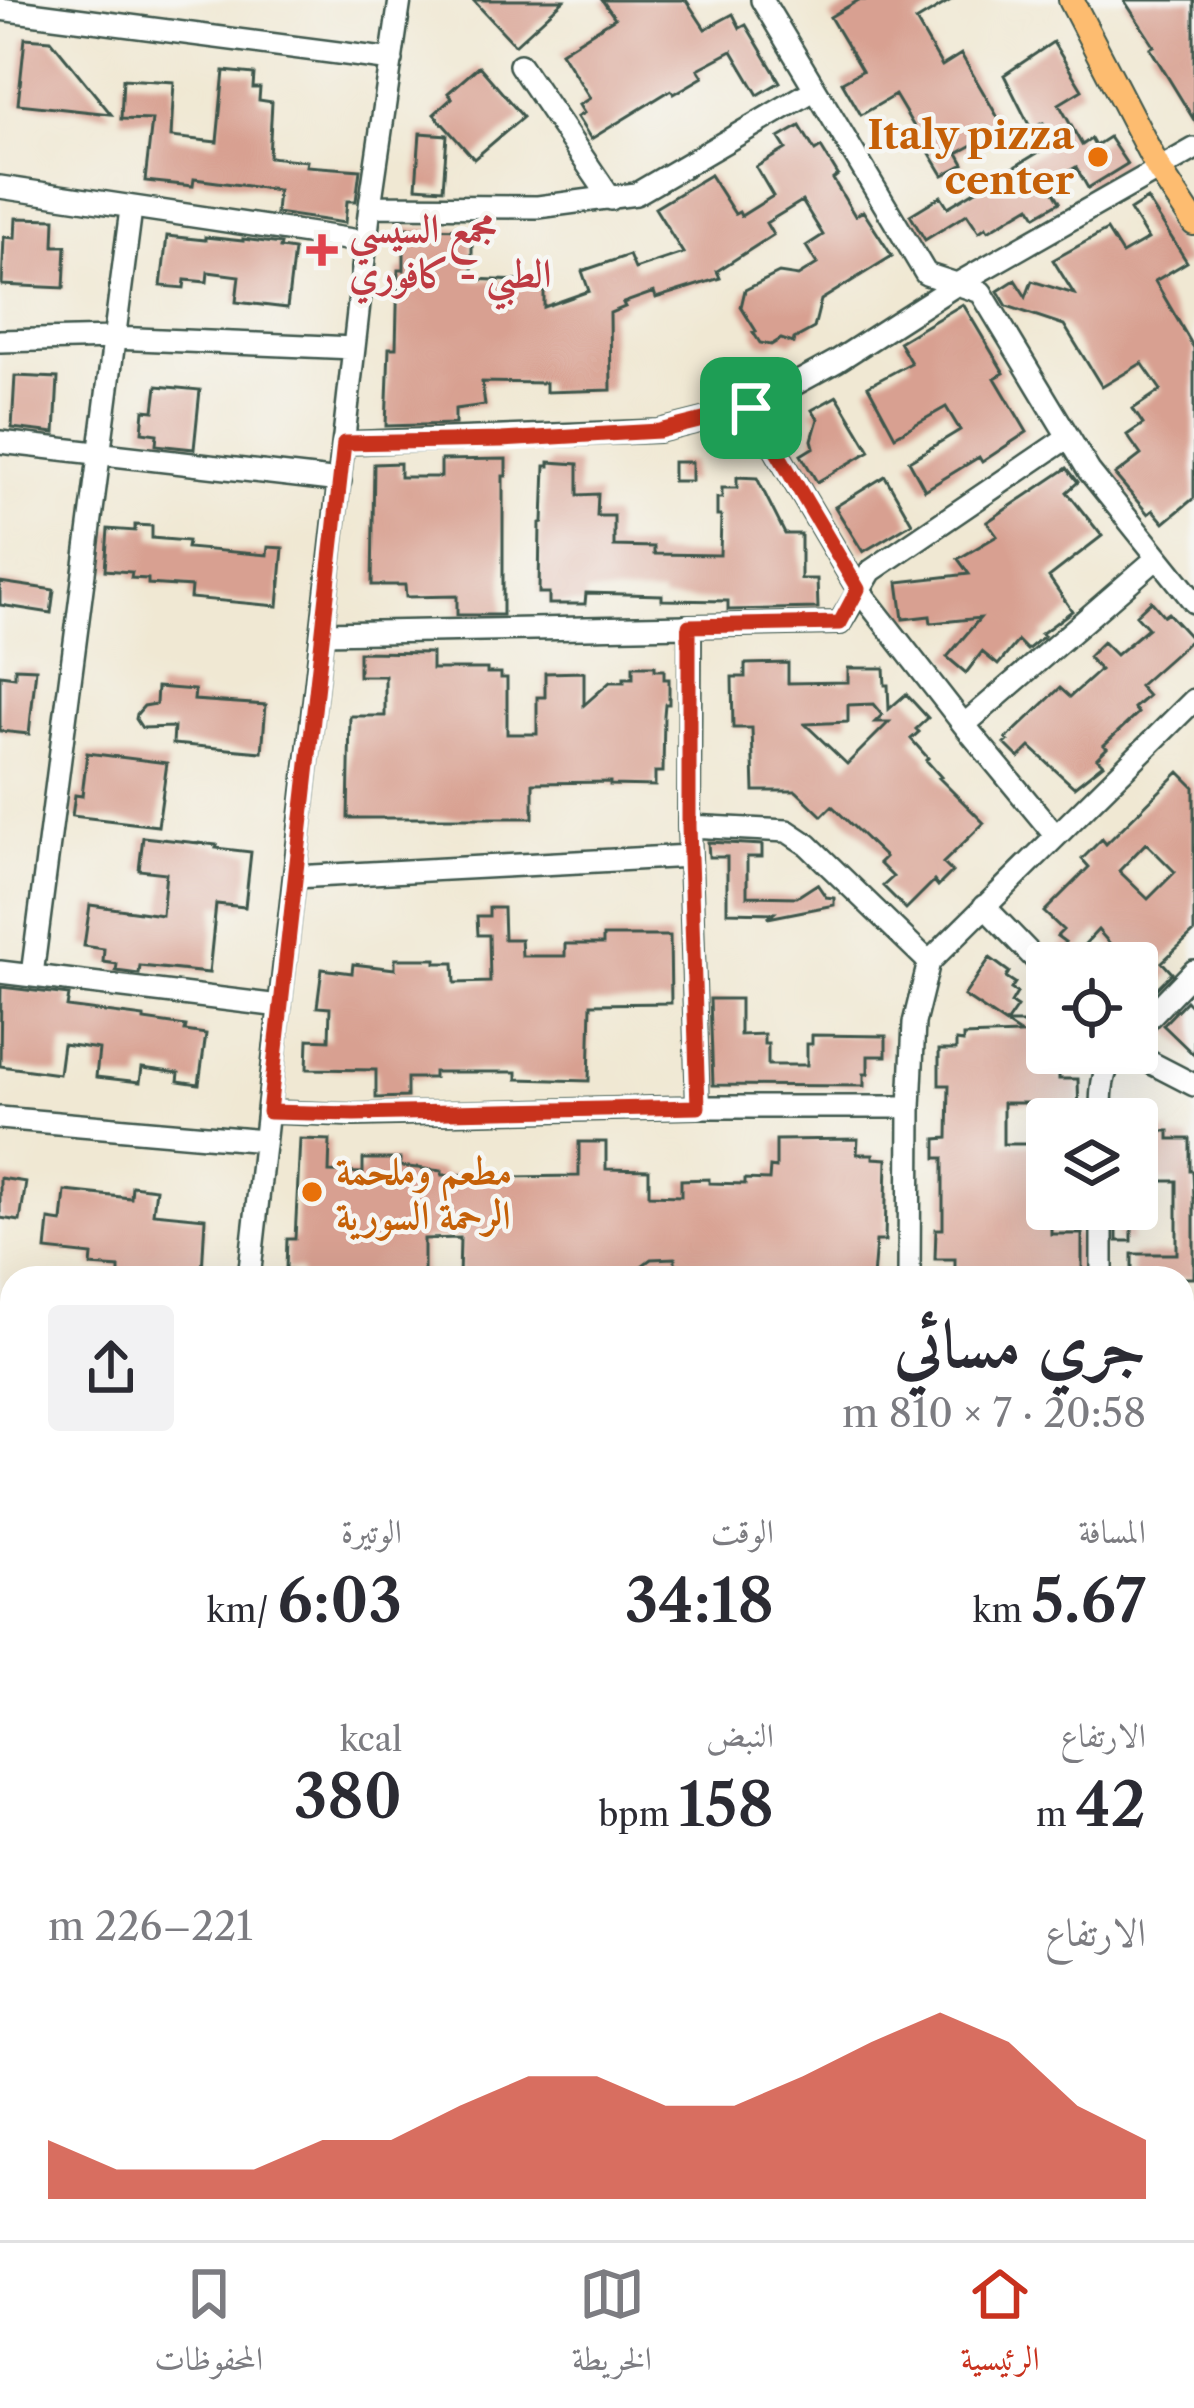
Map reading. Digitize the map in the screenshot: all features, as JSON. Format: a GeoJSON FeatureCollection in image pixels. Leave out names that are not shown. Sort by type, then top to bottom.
{"type":"FeatureCollection","features":[{"type":"Feature","properties":{"kind":"main road"},"geometry":{"type":"LineString","coordinates":[[1071,0],[1158,168],[1194,224]]}},
{"type":"Feature","properties":{"kind":"street"},"geometry":{"type":"LineString","coordinates":[[251,1266],[370,206],[400,0]]}},
{"type":"Feature","properties":{"kind":"street"},"geometry":{"type":"LineString","coordinates":[[774,4],[814,90],[926,274],[981,292],[1089,471],[1194,602]]}},
{"type":"Feature","properties":{"kind":"street"},"geometry":{"type":"LineString","coordinates":[[0,9],[392,60]]}},
{"type":"Feature","properties":{"kind":"street"},"geometry":{"type":"LineString","coordinates":[[520,65],[611,200]]}},
{"type":"Feature","properties":{"kind":"street"},"geometry":{"type":"LineString","coordinates":[[370,206],[538,207],[636,194],[814,90]]}},
{"type":"Feature","properties":{"kind":"street"},"geometry":{"type":"LineString","coordinates":[[344,443],[659,431],[751,408],[1194,149]]}},
{"type":"Feature","properties":{"kind":"street"},"geometry":{"type":"LineString","coordinates":[[0,187],[366,242]]}},
{"type":"Feature","properties":{"kind":"street"},"geometry":{"type":"LineString","coordinates":[[32,975],[130,208]]}},
{"type":"Feature","properties":{"kind":"street"},"geometry":{"type":"LineString","coordinates":[[0,341],[113,338],[354,348]]}},
{"type":"Feature","properties":{"kind":"street"},"geometry":{"type":"LineString","coordinates":[[751,408],[858,589],[1055,835]]}},
{"type":"Feature","properties":{"kind":"street"},"geometry":{"type":"LineString","coordinates":[[322,633],[840,623],[871,571],[1068,437]]}},
{"type":"Feature","properties":{"kind":"street"},"geometry":{"type":"LineString","coordinates":[[0,442],[340,482]]}},
{"type":"Feature","properties":{"kind":"street"},"geometry":{"type":"LineString","coordinates":[[964,725],[1157,558]]}},
{"type":"Feature","properties":{"kind":"street"},"geometry":{"type":"LineString","coordinates":[[689,626],[689,826],[698,1107]]}},
{"type":"Feature","properties":{"kind":"street"},"geometry":{"type":"LineString","coordinates":[[909,1266],[914,1024],[929,962],[1194,700]]}},
{"type":"Feature","properties":{"kind":"street"},"geometry":{"type":"LineString","coordinates":[[689,826],[787,831],[808,845],[929,962]]}},
{"type":"Feature","properties":{"kind":"street"},"geometry":{"type":"LineString","coordinates":[[295,877],[690,856]]}},
{"type":"Feature","properties":{"kind":"street"},"geometry":{"type":"LineString","coordinates":[[984,906],[1026,949]]}},
{"type":"Feature","properties":{"kind":"street"},"geometry":{"type":"LineString","coordinates":[[1158,1008],[1194,971]]}},
{"type":"Feature","properties":{"kind":"street"},"geometry":{"type":"LineString","coordinates":[[0,972],[280,1006]]}},
{"type":"Feature","properties":{"kind":"street"},"geometry":{"type":"LineString","coordinates":[[1158,1066],[1194,1085]]}},
{"type":"Feature","properties":{"kind":"street"},"geometry":{"type":"LineString","coordinates":[[269,1112],[910,1107]]}},
{"type":"Feature","properties":{"kind":"street"},"geometry":{"type":"LineString","coordinates":[[0,1118],[264,1141]]}},
{"type":"Feature","properties":{"kind":"street"},"geometry":{"type":"LineString","coordinates":[[1102,1230],[1102,1266]]}},
{"type":"Feature","properties":{"kind":"building"},"geometry":{"type":"Polygon","coordinates":[[[473,0],[564,0],[515,45],[473,0]]]}},
{"type":"Feature","properties":{"kind":"building"},"geometry":{"type":"Polygon","coordinates":[[[602,0],[686,0],[705,29],[733,14],[740,28],[746,25],[780,82],[758,95],[732,51],[698,69],[703,77],[674,94],[671,90],[591,139],[577,117],[584,113],[579,105],[590,98],[561,52],[615,18],[602,0]]]}},
{"type":"Feature","properties":{"kind":"building"},"geometry":{"type":"Polygon","coordinates":[[[859,0],[951,0],[916,21],[942,66],[961,54],[1004,128],[958,153],[964,164],[943,175],[895,95],[861,115],[842,82],[862,71],[830,17],[859,0]]]}},
{"type":"Feature","properties":{"kind":"building"},"geometry":{"type":"Polygon","coordinates":[[[1124,0],[1194,0],[1194,120],[1150,48],[1154,46],[1124,0]]]}},
{"type":"Feature","properties":{"kind":"building"},"geometry":{"type":"Polygon","coordinates":[[[25,38],[51,40],[111,114],[18,104],[25,38]]]}},
{"type":"Feature","properties":{"kind":"building"},"geometry":{"type":"Polygon","coordinates":[[[1053,42],[1082,90],[1059,104],[1082,145],[1091,139],[1095,146],[1109,137],[1127,164],[1088,188],[1076,167],[1049,183],[1060,202],[1036,216],[1030,206],[979,232],[967,214],[925,240],[910,215],[941,196],[948,207],[1054,143],[1043,123],[1031,129],[1004,75],[1053,42]]]}},
{"type":"Feature","properties":{"kind":"building"},"geometry":{"type":"Polygon","coordinates":[[[479,66],[523,117],[474,159],[434,114],[452,98],[448,93],[479,66]]]}},
{"type":"Feature","properties":{"kind":"building"},"geometry":{"type":"Polygon","coordinates":[[[224,71],[254,74],[253,88],[260,88],[259,100],[272,102],[269,157],[307,161],[306,166],[360,170],[356,201],[347,201],[345,223],[276,213],[278,190],[194,179],[193,186],[145,181],[152,120],[121,119],[123,79],[174,82],[171,137],[217,142],[224,71]]]}},
{"type":"Feature","properties":{"kind":"building"},"geometry":{"type":"Polygon","coordinates":[[[800,126],[815,151],[821,147],[855,216],[863,211],[892,256],[821,300],[814,328],[793,343],[781,339],[771,345],[760,343],[741,307],[745,290],[779,273],[798,276],[817,264],[806,246],[823,235],[802,201],[766,223],[773,235],[717,271],[720,278],[656,298],[654,292],[610,313],[611,390],[546,392],[546,383],[482,382],[485,405],[455,409],[455,424],[386,426],[389,348],[396,348],[404,228],[472,229],[472,279],[544,282],[544,307],[589,291],[582,271],[629,255],[635,269],[683,253],[655,208],[710,175],[741,216],[773,196],[756,167],[786,149],[779,138],[800,126]]]}},
{"type":"Feature","properties":{"kind":"building"},"geometry":{"type":"Polygon","coordinates":[[[420,133],[447,135],[443,189],[416,187],[420,133]]]}},
{"type":"Feature","properties":{"kind":"building"},"geometry":{"type":"Polygon","coordinates":[[[1147,199],[1187,262],[1155,281],[1194,348],[1194,498],[1164,523],[1153,510],[1148,514],[1115,475],[1141,455],[1127,435],[1143,424],[1133,409],[1161,390],[1142,363],[1102,387],[1064,325],[1007,306],[998,291],[1015,280],[1026,297],[1032,281],[1074,294],[1053,260],[1107,230],[1122,254],[1148,239],[1130,210],[1147,199]]]}},
{"type":"Feature","properties":{"kind":"building"},"geometry":{"type":"Polygon","coordinates":[[[16,218],[55,219],[54,246],[66,246],[64,288],[2,285],[4,237],[15,238],[16,218]]]}},
{"type":"Feature","properties":{"kind":"building"},"geometry":{"type":"Polygon","coordinates":[[[167,236],[243,239],[294,250],[287,308],[236,302],[239,276],[208,272],[207,282],[185,280],[184,288],[161,286],[167,236]]]}},
{"type":"Feature","properties":{"kind":"building"},"geometry":{"type":"Polygon","coordinates":[[[963,304],[1004,373],[995,378],[1027,432],[982,462],[979,457],[925,490],[909,461],[960,430],[946,407],[895,436],[868,386],[911,363],[899,342],[963,304]]]}},
{"type":"Feature","properties":{"kind":"building"},"geometry":{"type":"Polygon","coordinates":[[[15,376],[58,378],[55,433],[12,428],[15,376]]]}},
{"type":"Feature","properties":{"kind":"building"},"geometry":{"type":"Polygon","coordinates":[[[157,386],[200,390],[194,449],[156,445],[157,434],[142,432],[144,410],[154,411],[157,386]]]}},
{"type":"Feature","properties":{"kind":"building"},"geometry":{"type":"Polygon","coordinates":[[[837,396],[870,451],[817,482],[801,455],[814,447],[818,419],[812,410],[837,396]]]}},
{"type":"Feature","properties":{"kind":"building"},"geometry":{"type":"Polygon","coordinates":[[[506,459],[503,615],[457,615],[457,596],[406,597],[405,585],[372,585],[374,464],[400,463],[400,477],[441,477],[441,460],[506,459]]]}},
{"type":"Feature","properties":{"kind":"building"},"geometry":{"type":"Polygon","coordinates":[[[549,462],[578,464],[578,495],[598,494],[597,516],[614,516],[614,546],[654,547],[654,554],[720,555],[717,498],[722,498],[722,488],[737,488],[737,477],[757,478],[785,534],[801,534],[801,579],[817,579],[818,608],[728,610],[728,601],[586,593],[585,604],[549,604],[549,593],[539,593],[540,523],[549,462]]]}},
{"type":"Feature","properties":{"kind":"building"},"geometry":{"type":"Polygon","coordinates":[[[673,462],[692,462],[692,481],[673,481],[673,462]]]}},
{"type":"Feature","properties":{"kind":"building"},"geometry":{"type":"Polygon","coordinates":[[[1067,468],[1078,482],[1067,492],[1102,536],[1049,577],[1072,611],[1027,650],[1018,641],[998,665],[982,652],[966,673],[947,657],[980,618],[931,623],[930,616],[903,619],[898,582],[969,574],[958,559],[997,536],[987,522],[1067,468]]]}},
{"type":"Feature","properties":{"kind":"building"},"geometry":{"type":"Polygon","coordinates":[[[885,476],[912,523],[863,552],[835,507],[885,476]]]}},
{"type":"Feature","properties":{"kind":"building"},"geometry":{"type":"Polygon","coordinates":[[[135,525],[152,526],[152,538],[188,541],[187,548],[267,555],[268,547],[283,548],[278,606],[190,598],[191,587],[148,584],[148,579],[131,578],[132,572],[105,570],[108,529],[135,531],[135,525]]]}},
{"type":"Feature","properties":{"kind":"building"},"geometry":{"type":"Polygon","coordinates":[[[0,582],[54,590],[51,613],[0,605],[0,582]]]}},
{"type":"Feature","properties":{"kind":"building"},"geometry":{"type":"Polygon","coordinates":[[[1151,601],[1192,639],[1139,686],[1148,696],[1134,708],[1138,713],[1104,745],[1107,748],[1097,758],[1103,764],[1074,787],[1030,747],[1019,758],[1005,744],[1006,739],[1060,688],[1070,697],[1100,670],[1088,657],[1103,642],[1116,655],[1148,628],[1136,615],[1151,601]]]}},
{"type":"Feature","properties":{"kind":"building"},"geometry":{"type":"Polygon","coordinates":[[[359,652],[432,653],[432,669],[501,673],[501,678],[507,678],[507,734],[537,734],[537,697],[545,697],[545,673],[584,672],[584,705],[610,682],[633,678],[633,666],[655,666],[669,679],[663,772],[655,772],[655,786],[533,783],[533,818],[348,818],[350,716],[385,716],[385,676],[359,676],[359,652]]]}},
{"type":"Feature","properties":{"kind":"building"},"geometry":{"type":"Polygon","coordinates":[[[788,663],[788,683],[848,682],[848,668],[884,668],[889,709],[906,694],[928,718],[911,739],[939,778],[984,823],[943,863],[952,872],[938,886],[934,881],[906,909],[883,886],[893,877],[879,863],[885,857],[832,806],[822,816],[796,791],[754,791],[752,728],[733,728],[732,677],[745,677],[745,664],[788,663]],[[873,704],[848,705],[848,722],[805,724],[847,764],[889,722],[875,722],[882,715],[873,704]]]}},
{"type":"Feature","properties":{"kind":"building"},"geometry":{"type":"Polygon","coordinates":[[[15,668],[36,669],[29,734],[0,731],[0,675],[15,677],[15,668]]]}},
{"type":"Feature","properties":{"kind":"building"},"geometry":{"type":"Polygon","coordinates":[[[157,687],[195,690],[194,700],[266,705],[262,752],[173,744],[174,727],[142,728],[137,714],[144,706],[156,704],[157,687]]]}},
{"type":"Feature","properties":{"kind":"building"},"geometry":{"type":"Polygon","coordinates":[[[87,753],[167,763],[158,826],[72,816],[75,795],[82,796],[87,753]]]}},
{"type":"Feature","properties":{"kind":"building"},"geometry":{"type":"Polygon","coordinates":[[[1179,772],[1194,787],[1194,932],[1162,962],[1172,973],[1158,987],[1158,942],[1109,942],[1098,930],[1087,942],[1065,942],[1057,936],[1063,930],[1044,912],[1089,867],[1082,859],[1102,839],[1106,844],[1179,772]],[[1146,843],[1119,871],[1148,899],[1175,872],[1146,843]]]}},
{"type":"Feature","properties":{"kind":"building"},"geometry":{"type":"Polygon","coordinates":[[[143,837],[251,852],[245,907],[216,904],[209,973],[140,966],[139,974],[116,971],[117,964],[103,962],[104,949],[84,946],[90,905],[162,915],[166,873],[139,870],[143,837]]]}},
{"type":"Feature","properties":{"kind":"building"},"geometry":{"type":"Polygon","coordinates":[[[708,842],[762,845],[762,857],[747,857],[747,896],[797,897],[817,884],[826,897],[834,898],[834,905],[768,918],[774,913],[727,912],[727,857],[709,857],[708,842]]]}},
{"type":"Feature","properties":{"kind":"building"},"geometry":{"type":"Polygon","coordinates":[[[489,908],[503,908],[504,939],[521,939],[522,956],[565,956],[565,944],[603,944],[603,936],[670,936],[671,1003],[591,1004],[589,1081],[517,1079],[517,1072],[434,1072],[434,1078],[407,1078],[407,1097],[376,1098],[376,1070],[307,1069],[308,1039],[329,1040],[330,1008],[317,1007],[322,969],[352,973],[353,964],[395,969],[395,959],[436,959],[436,963],[454,963],[455,983],[490,982],[489,935],[478,935],[477,916],[489,916],[489,908]]]}},
{"type":"Feature","properties":{"kind":"building"},"geometry":{"type":"Polygon","coordinates":[[[990,958],[1015,983],[1011,989],[1017,993],[1011,1003],[1017,1007],[1006,1023],[1026,1023],[1026,1074],[1078,1079],[1078,1098],[1003,1103],[1003,1144],[1026,1144],[1026,1230],[1082,1234],[1082,1266],[955,1266],[955,1259],[935,1259],[936,1229],[943,1229],[943,1158],[936,1158],[936,1139],[948,1138],[949,1085],[939,1085],[939,1050],[956,1050],[956,1041],[963,1042],[963,1036],[1021,1034],[964,996],[990,958]]]}},
{"type":"Feature","properties":{"kind":"building"},"geometry":{"type":"Polygon","coordinates":[[[1,987],[69,995],[67,1007],[144,1017],[206,1034],[199,1084],[178,1081],[179,1073],[142,1068],[140,1082],[96,1077],[99,1049],[63,1044],[59,1074],[0,1066],[1,987]]]}},
{"type":"Feature","properties":{"kind":"building"},"geometry":{"type":"Polygon","coordinates":[[[710,999],[740,999],[740,1035],[764,1034],[768,1065],[807,1065],[812,1035],[886,1036],[886,1056],[868,1056],[864,1086],[713,1085],[710,999]]]}},
{"type":"Feature","properties":{"kind":"building"},"geometry":{"type":"Polygon","coordinates":[[[1186,1001],[1194,1009],[1194,1055],[1163,1025],[1186,1001]]]}},
{"type":"Feature","properties":{"kind":"building"},"geometry":{"type":"Polygon","coordinates":[[[1158,1131],[1169,1131],[1169,1139],[1190,1139],[1194,1266],[1132,1266],[1132,1254],[1177,1254],[1177,1181],[1158,1181],[1158,1131]]]}},
{"type":"Feature","properties":{"kind":"building"},"geometry":{"type":"Polygon","coordinates":[[[300,1139],[330,1140],[329,1172],[363,1173],[363,1159],[400,1159],[400,1166],[442,1171],[442,1175],[507,1177],[579,1176],[579,1142],[606,1142],[606,1169],[649,1170],[649,1195],[681,1196],[681,1180],[745,1184],[745,1179],[769,1180],[770,1167],[776,1168],[776,1140],[858,1139],[857,1154],[887,1159],[885,1241],[876,1241],[874,1266],[675,1266],[675,1258],[651,1259],[642,1266],[459,1266],[460,1238],[424,1239],[424,1266],[286,1266],[287,1239],[295,1239],[300,1139]]]}},
{"type":"Feature","properties":{"kind":"building"},"geometry":{"type":"Polygon","coordinates":[[[0,1178],[26,1182],[20,1221],[0,1218],[0,1178]]]}},
{"type":"Feature","properties":{"kind":"building"},"geometry":{"type":"Polygon","coordinates":[[[132,1186],[156,1189],[153,1213],[205,1218],[202,1266],[91,1266],[92,1255],[46,1250],[49,1220],[62,1222],[65,1191],[131,1198],[132,1186]]]}},
{"type":"Feature","properties":{"kind":"building"},"geometry":{"type":"Polygon","coordinates":[[[1117,1230],[1132,1230],[1132,1241],[1117,1241],[1117,1230]]]}},
{"type":"Feature","properties":{"kind":"place","name":"Italy pizza center"},"geometry":{"type":"Point","coordinates":[1098,157]}},
{"type":"Feature","properties":{"kind":"place","name":"مجمع السيسي الطبي - كافوري"},"geometry":{"type":"Point","coordinates":[322,250]}},
{"type":"Feature","properties":{"kind":"place","name":"مطعم وملحمة الرحمة السورية"},"geometry":{"type":"Point","coordinates":[312,1192]}},
{"type":"Feature","properties":{"kind":"route"},"geometry":{"type":"LineString","coordinates":[[751,408],[858,589],[840,623],[689,626],[689,826],[698,1107],[269,1112],[344,443],[659,431],[751,408]]}}]}
